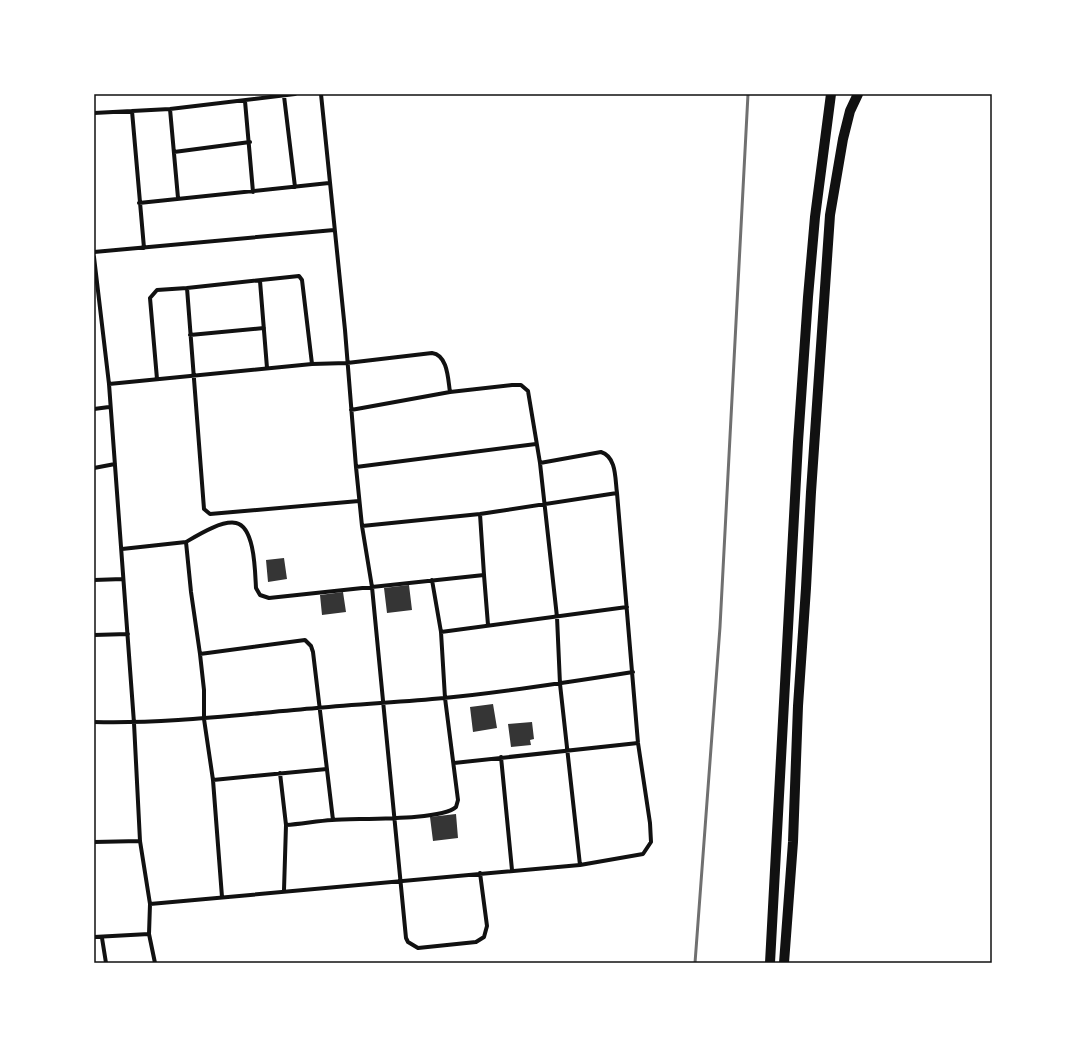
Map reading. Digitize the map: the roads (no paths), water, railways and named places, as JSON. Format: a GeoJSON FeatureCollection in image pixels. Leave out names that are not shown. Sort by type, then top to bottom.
{"type":"FeatureCollection","features":[{"type":"Feature","properties":{"kind":"highway"},"geometry":{"type":"LineString","coordinates":[[770,963],[798,442],[815,217],[831,94]]}},
{"type":"Feature","properties":{"kind":"highway"},"geometry":{"type":"LineString","coordinates":[[784,963],[793,842],[798,706],[806,588],[810,492],[830,215],[843,139],[850,111],[858,94]]}},
{"type":"Feature","properties":{"kind":"street"},"geometry":{"type":"LineString","coordinates":[[94,113],[170,109],[296,94]]}},
{"type":"Feature","properties":{"kind":"street"},"geometry":{"type":"LineString","coordinates":[[321,94],[359,501],[372,587],[406,938],[413,946],[418,948],[476,942],[484,937],[487,926],[480,873]]}},
{"type":"Feature","properties":{"kind":"street"},"geometry":{"type":"LineString","coordinates":[[284,96],[294,187]]}},
{"type":"Feature","properties":{"kind":"street"},"geometry":{"type":"LineString","coordinates":[[245,101],[250,142],[253,192]]}},
{"type":"Feature","properties":{"kind":"street"},"geometry":{"type":"LineString","coordinates":[[170,109],[178,198]]}},
{"type":"Feature","properties":{"kind":"street"},"geometry":{"type":"LineString","coordinates":[[132,111],[144,248]]}},
{"type":"Feature","properties":{"kind":"street"},"geometry":{"type":"LineString","coordinates":[[174,152],[250,142]]}},
{"type":"Feature","properties":{"kind":"street"},"geometry":{"type":"LineString","coordinates":[[139,202],[253,192],[329,183]]}},
{"type":"Feature","properties":{"kind":"street"},"geometry":{"type":"LineString","coordinates":[[94,252],[334,230]]}},
{"type":"Feature","properties":{"kind":"street"},"geometry":{"type":"LineString","coordinates":[[94,257],[109,384],[122,549],[134,723],[140,841],[150,904],[149,934],[155,963]]}},
{"type":"Feature","properties":{"kind":"street"},"geometry":{"type":"LineString","coordinates":[[157,379],[150,298],[157,290],[299,276],[301,277],[312,364]]}},
{"type":"Feature","properties":{"kind":"street"},"geometry":{"type":"LineString","coordinates":[[260,281],[267,368]]}},
{"type":"Feature","properties":{"kind":"street"},"geometry":{"type":"LineString","coordinates":[[187,288],[202,504],[207,512],[210,514],[359,501]]}},
{"type":"Feature","properties":{"kind":"street"},"geometry":{"type":"LineString","coordinates":[[190,335],[264,328]]}},
{"type":"Feature","properties":{"kind":"street"},"geometry":{"type":"LineString","coordinates":[[109,384],[267,368],[347,363],[421,354],[436,354],[440,356],[445,364],[450,392]]}},
{"type":"Feature","properties":{"kind":"street"},"geometry":{"type":"LineString","coordinates":[[351,410],[450,392],[512,385],[525,387],[530,397],[545,505],[557,617],[560,684],[580,865]]}},
{"type":"Feature","properties":{"kind":"street"},"geometry":{"type":"LineString","coordinates":[[94,409],[110,407]]}},
{"type":"Feature","properties":{"kind":"street"},"geometry":{"type":"LineString","coordinates":[[356,467],[536,444]]}},
{"type":"Feature","properties":{"kind":"street"},"geometry":{"type":"LineString","coordinates":[[150,904],[284,890],[580,865],[643,854],[651,842],[650,823],[638,743],[617,493],[613,465],[611,458],[606,454],[594,453],[540,463]]}},
{"type":"Feature","properties":{"kind":"street"},"geometry":{"type":"LineString","coordinates":[[94,468],[115,464]]}},
{"type":"Feature","properties":{"kind":"street"},"geometry":{"type":"LineString","coordinates":[[362,526],[480,514],[617,493]]}},
{"type":"Feature","properties":{"kind":"street"},"geometry":{"type":"LineString","coordinates":[[480,514],[488,625]]}},
{"type":"Feature","properties":{"kind":"street"},"geometry":{"type":"LineString","coordinates":[[122,549],[186,542],[210,529],[235,523],[243,526],[248,532],[251,540],[256,588],[258,592],[265,597],[484,575]]}},
{"type":"Feature","properties":{"kind":"street"},"geometry":{"type":"LineString","coordinates":[[186,542],[204,690],[204,719],[213,780],[222,897]]}},
{"type":"Feature","properties":{"kind":"street"},"geometry":{"type":"LineString","coordinates":[[94,580],[123,579]]}},
{"type":"Feature","properties":{"kind":"street"},"geometry":{"type":"LineString","coordinates":[[286,825],[333,820],[394,819],[446,812],[456,807],[458,800],[445,698],[441,632],[432,580]]}},
{"type":"Feature","properties":{"kind":"street"},"geometry":{"type":"LineString","coordinates":[[441,632],[627,607]]}},
{"type":"Feature","properties":{"kind":"street"},"geometry":{"type":"LineString","coordinates":[[94,635],[128,634]]}},
{"type":"Feature","properties":{"kind":"street"},"geometry":{"type":"LineString","coordinates":[[200,654],[305,640],[311,646],[313,652],[333,820]]}},
{"type":"Feature","properties":{"kind":"street"},"geometry":{"type":"LineString","coordinates":[[94,722],[134,723],[204,719],[319,708],[383,704],[560,684],[633,672]]}},
{"type":"Feature","properties":{"kind":"street"},"geometry":{"type":"LineString","coordinates":[[454,763],[638,743]]}},
{"type":"Feature","properties":{"kind":"street"},"geometry":{"type":"LineString","coordinates":[[501,757],[512,870]]}},
{"type":"Feature","properties":{"kind":"street"},"geometry":{"type":"LineString","coordinates":[[213,780],[327,769]]}},
{"type":"Feature","properties":{"kind":"street"},"geometry":{"type":"LineString","coordinates":[[280,773],[286,825],[284,890]]}},
{"type":"Feature","properties":{"kind":"street"},"geometry":{"type":"LineString","coordinates":[[94,842],[140,841]]}},
{"type":"Feature","properties":{"kind":"street"},"geometry":{"type":"LineString","coordinates":[[94,937],[102,938],[149,934]]}},
{"type":"Feature","properties":{"kind":"street"},"geometry":{"type":"LineString","coordinates":[[102,938],[106,963]]}},
{"type":"Feature","properties":{"kind":"railway"},"geometry":{"type":"LineString","coordinates":[[695,963],[720,627],[748,94]]}}]}
